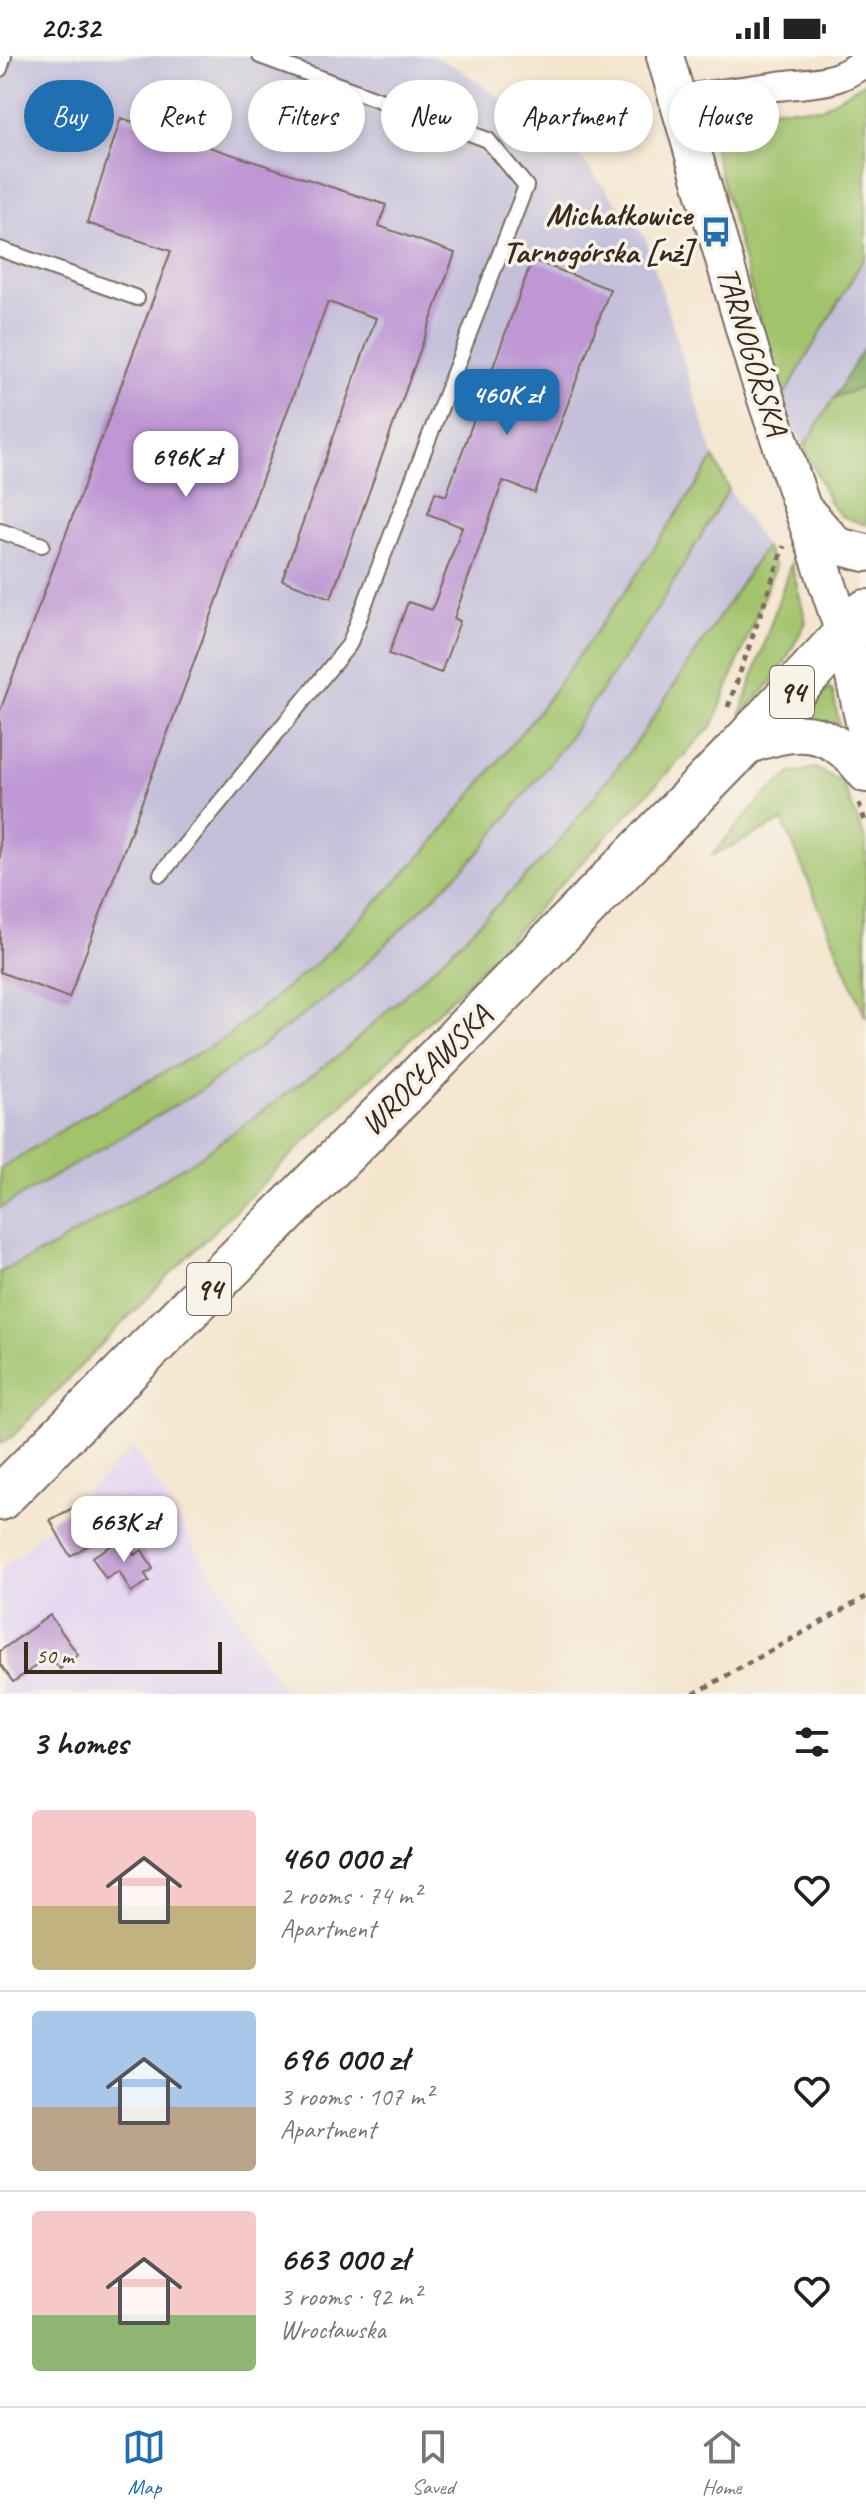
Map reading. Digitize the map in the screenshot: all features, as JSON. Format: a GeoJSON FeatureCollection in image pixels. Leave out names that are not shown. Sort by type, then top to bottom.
{"type":"FeatureCollection","features":[{"type":"Feature","properties":{"kind":"main road","name":"WROCŁAWSKA"},"geometry":{"type":"LineString","coordinates":[[21,1470],[407,1090],[740,748],[855,624]]}},
{"type":"Feature","properties":{"kind":"street","name":"TARNOGÓRSKA"},"geometry":{"type":"LineString","coordinates":[[665,56],[672,80]]}},
{"type":"Feature","properties":{"kind":"street"},"geometry":{"type":"LineString","coordinates":[[779,86],[823,83],[853,71],[866,61]]}},
{"type":"Feature","properties":{"kind":"street","name":"TARNOGÓRSKA"},"geometry":{"type":"LineString","coordinates":[[692,152],[755,366],[801,507],[855,624],[866,731]]}},
{"type":"Feature","properties":{"kind":"street","name":"TARNOGÓRSKA"},"geometry":{"type":"LineString","coordinates":[[801,507],[837,546],[866,553]]}},
{"type":"Feature","properties":{"kind":"street"},"geometry":{"type":"LineString","coordinates":[[740,748],[774,736],[820,734],[850,753],[860,783]]}},
{"type":"Feature","properties":{"kind":"lane"},"geometry":{"type":"LineString","coordinates":[[0,69],[4,56]]}},
{"type":"Feature","properties":{"kind":"lane"},"geometry":{"type":"LineString","coordinates":[[161,874],[349,645],[526,186],[488,140],[260,56]]}},
{"type":"Feature","properties":{"kind":"lane"},"geometry":{"type":"LineString","coordinates":[[0,249],[137,298]]}},
{"type":"Feature","properties":{"kind":"lane"},"geometry":{"type":"LineString","coordinates":[[0,531],[42,545]]}},
{"type":"Feature","properties":{"kind":"path"},"geometry":{"type":"LineString","coordinates":[[740,748],[718,723],[728,708],[784,544]]}},
{"type":"Feature","properties":{"kind":"path"},"geometry":{"type":"LineString","coordinates":[[860,783],[866,824]]}},
{"type":"Feature","properties":{"kind":"path"},"geometry":{"type":"LineString","coordinates":[[694,1694],[866,1597]]}},
{"type":"Feature","properties":{"kind":"shaded area"},"geometry":{"type":"Polygon","coordinates":[[[0,56],[432,56],[474,80],[381,80],[381,152],[478,152],[478,83],[494,94],[494,152],[574,152],[579,156],[645,237],[714,458],[629,586],[545,703],[426,851],[321,959],[224,1039],[84,1116],[0,1169],[0,56]]]}},
{"type":"Feature","properties":{"kind":"shaded area"},"geometry":{"type":"Polygon","coordinates":[[[866,255],[866,344],[804,446],[781,401],[866,255]]]}},
{"type":"Feature","properties":{"kind":"shaded area"},"geometry":{"type":"Polygon","coordinates":[[[729,489],[765,547],[639,739],[555,847],[441,961],[343,1052],[205,1153],[53,1247],[0,1272],[0,1208],[200,1091],[345,984],[478,854],[566,742],[658,608],[729,489]]]}},
{"type":"Feature","properties":{"kind":"shaded area"},"geometry":{"type":"Polygon","coordinates":[[[134,1448],[286,1694],[0,1694],[0,1571],[134,1448]]]}},
{"type":"Feature","properties":{"kind":"green space"},"geometry":{"type":"Polygon","coordinates":[[[866,82],[866,255],[781,401],[715,152],[779,152],[779,108],[821,108],[866,82]]]}},
{"type":"Feature","properties":{"kind":"green space"},"geometry":{"type":"Polygon","coordinates":[[[866,344],[866,386],[835,397],[866,344]]]}},
{"type":"Feature","properties":{"kind":"green space"},"geometry":{"type":"Polygon","coordinates":[[[866,386],[866,525],[841,516],[830,503],[804,446],[835,397],[866,386]]]}},
{"type":"Feature","properties":{"kind":"green space"},"geometry":{"type":"Polygon","coordinates":[[[714,458],[729,489],[658,608],[566,742],[478,854],[345,984],[200,1091],[0,1208],[0,1169],[84,1116],[224,1039],[321,959],[426,851],[545,703],[629,586],[714,458]]]}},
{"type":"Feature","properties":{"kind":"green space"},"geometry":{"type":"Polygon","coordinates":[[[765,547],[775,567],[713,725],[460,990],[167,1277],[13,1436],[0,1444],[0,1272],[53,1247],[205,1153],[343,1052],[441,961],[555,847],[639,739],[765,547]]]}},
{"type":"Feature","properties":{"kind":"green space"},"geometry":{"type":"Polygon","coordinates":[[[791,563],[806,622],[778,675],[740,716],[791,563]]]}},
{"type":"Feature","properties":{"kind":"green space"},"geometry":{"type":"Polygon","coordinates":[[[829,688],[833,692],[839,724],[802,718],[801,715],[829,688]]]}},
{"type":"Feature","properties":{"kind":"green space"},"geometry":{"type":"Polygon","coordinates":[[[815,768],[842,782],[866,841],[866,1018],[783,821],[711,856],[764,796],[790,774],[815,768]]]}},
{"type":"Feature","properties":{"kind":"building"},"geometry":{"type":"Polygon","coordinates":[[[121,118],[130,121],[130,152],[225,152],[386,205],[379,226],[455,253],[331,598],[282,580],[376,318],[328,302],[69,998],[0,972],[0,711],[171,251],[87,223],[110,152],[114,152],[114,140],[121,118]]]}},
{"type":"Feature","properties":{"kind":"building"},"geometry":{"type":"Polygon","coordinates":[[[532,260],[610,289],[535,493],[503,481],[454,618],[460,621],[441,673],[389,654],[408,602],[432,610],[462,527],[428,514],[435,492],[446,496],[532,260]]]}},
{"type":"Feature","properties":{"kind":"building"},"geometry":{"type":"Polygon","coordinates":[[[80,1504],[99,1539],[70,1556],[50,1520],[80,1504]]]}},
{"type":"Feature","properties":{"kind":"building"},"geometry":{"type":"Polygon","coordinates":[[[125,1538],[134,1555],[142,1550],[153,1569],[145,1574],[149,1581],[131,1592],[119,1571],[106,1579],[92,1557],[125,1538]]]}},
{"type":"Feature","properties":{"kind":"building"},"geometry":{"type":"Polygon","coordinates":[[[50,1615],[78,1655],[60,1669],[50,1656],[13,1682],[0,1664],[0,1651],[50,1615]]]}},
{"type":"Feature","properties":{"kind":"place","name":"Michałkowice Tarnogórska [nż]"},"geometry":{"type":"Point","coordinates":[716,232]}}]}
